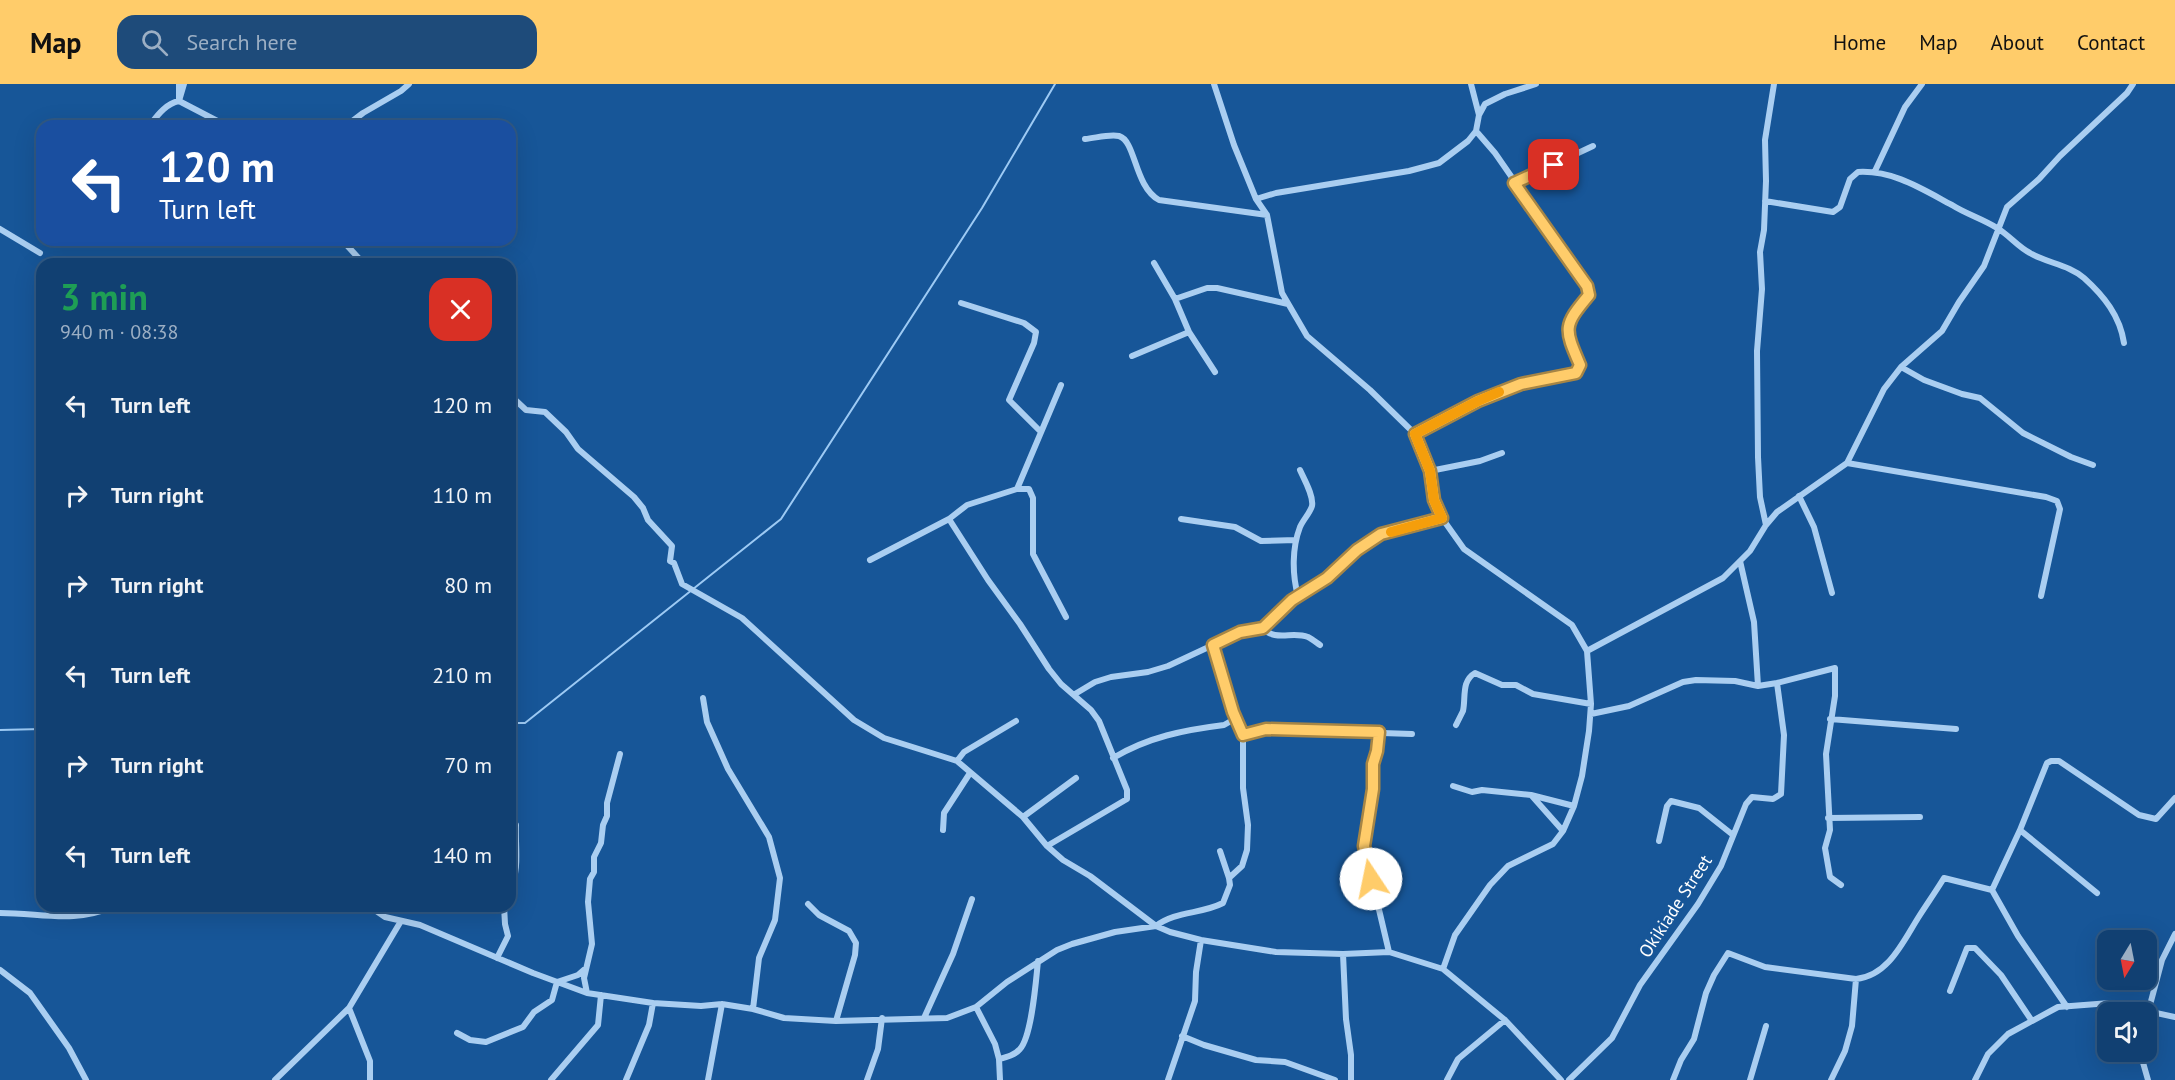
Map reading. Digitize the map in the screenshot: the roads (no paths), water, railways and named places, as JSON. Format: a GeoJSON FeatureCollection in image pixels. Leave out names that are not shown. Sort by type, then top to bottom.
{"type":"FeatureCollection","features":[{"type":"Feature","properties":{"kind":"street"},"geometry":{"type":"LineString","coordinates":[[179,84],[179,101]]}},
{"type":"Feature","properties":{"kind":"street"},"geometry":{"type":"LineString","coordinates":[[179,101],[184,84]]}},
{"type":"Feature","properties":{"kind":"street"},"geometry":{"type":"LineString","coordinates":[[353,120],[363,112],[401,92],[409,84]]}},
{"type":"Feature","properties":{"kind":"street"},"geometry":{"type":"LineString","coordinates":[[1214,84],[1234,145],[1256,199],[1267,215],[1282,293],[1307,336],[1370,390],[1415,434],[1430,471],[1434,500],[1442,518],[1464,549],[1572,625],[1587,651],[1591,714],[1582,776],[1574,806],[1563,831],[1553,844],[1508,866],[1490,885],[1455,935],[1443,969]]}},
{"type":"Feature","properties":{"kind":"street"},"geometry":{"type":"LineString","coordinates":[[1471,84],[1479,115]]}},
{"type":"Feature","properties":{"kind":"street"},"geometry":{"type":"LineString","coordinates":[[1256,199],[1293,189],[1409,171],[1439,163],[1468,141],[1476,131],[1479,115],[1485,104],[1505,94],[1536,84]]}},
{"type":"Feature","properties":{"kind":"street"},"geometry":{"type":"LineString","coordinates":[[1766,525],[1760,497],[1757,351],[1762,290],[1760,252],[1764,230],[1765,140],[1774,84]]}},
{"type":"Feature","properties":{"kind":"street"},"geometry":{"type":"LineString","coordinates":[[1875,171],[1905,107],[1922,84]]}},
{"type":"Feature","properties":{"kind":"street"},"geometry":{"type":"LineString","coordinates":[[1587,651],[1723,578],[1750,551],[1777,512],[1847,462],[1884,389],[1900,367],[1942,331],[1984,266],[2007,207],[2039,179],[2127,93],[2133,84]]}},
{"type":"Feature","properties":{"kind":"street"},"geometry":{"type":"LineString","coordinates":[[154,120],[173,102],[179,101],[215,120]]}},
{"type":"Feature","properties":{"kind":"street"},"geometry":{"type":"LineString","coordinates":[[1415,434],[1478,401],[1521,384],[1576,373],[1580,365],[1568,337],[1569,324],[1589,295],[1587,286],[1495,153],[1476,131]]}},
{"type":"Feature","properties":{"kind":"street"},"geometry":{"type":"LineString","coordinates":[[1085,139],[1123,137],[1128,143],[1144,187],[1151,196],[1159,200],[1267,215]]}},
{"type":"Feature","properties":{"kind":"street"},"geometry":{"type":"LineString","coordinates":[[1514,183],[1593,146]]}},
{"type":"Feature","properties":{"kind":"street"},"geometry":{"type":"LineString","coordinates":[[1765,201],[1833,212],[1840,207],[1850,179],[1858,172],[1875,171],[1918,186],[1998,229],[2029,253],[2082,276],[2102,296],[2115,314],[2122,330],[2124,343]]}},
{"type":"Feature","properties":{"kind":"street"},"geometry":{"type":"LineString","coordinates":[[0,229],[40,253]]}},
{"type":"Feature","properties":{"kind":"street"},"geometry":{"type":"LineString","coordinates":[[348,246],[358,258]]}},
{"type":"Feature","properties":{"kind":"street"},"geometry":{"type":"LineString","coordinates":[[1154,263],[1189,332],[1215,372]]}},
{"type":"Feature","properties":{"kind":"street"},"geometry":{"type":"LineString","coordinates":[[1174,299],[1207,288],[1288,304]]}},
{"type":"Feature","properties":{"kind":"street"},"geometry":{"type":"LineString","coordinates":[[961,303],[1024,323],[1036,332],[1034,343],[1009,400],[1041,432]]}},
{"type":"Feature","properties":{"kind":"street"},"geometry":{"type":"LineString","coordinates":[[1132,356],[1189,332]]}},
{"type":"Feature","properties":{"kind":"street"},"geometry":{"type":"LineString","coordinates":[[1900,367],[1924,380],[1980,398],[2023,433],[2071,457],[2093,465]]}},
{"type":"Feature","properties":{"kind":"street"},"geometry":{"type":"LineString","coordinates":[[1017,489],[1061,385]]}},
{"type":"Feature","properties":{"kind":"street"},"geometry":{"type":"LineString","coordinates":[[516,401],[526,410],[545,412],[566,432],[578,448],[634,497],[643,508],[648,520],[672,546],[670,561],[674,563],[682,584],[742,618],[854,720],[884,738],[957,761],[1023,817],[1047,846],[1156,926],[1201,940],[1276,952],[1343,954],[1389,952],[1443,969],[1505,1020],[1561,1080]]}},
{"type":"Feature","properties":{"kind":"street"},"geometry":{"type":"LineString","coordinates":[[1430,471],[1480,461],[1502,453]]}},
{"type":"Feature","properties":{"kind":"street"},"geometry":{"type":"LineString","coordinates":[[1847,462],[2046,497],[2057,501],[2060,509],[2041,596]]}},
{"type":"Feature","properties":{"kind":"street"},"geometry":{"type":"LineString","coordinates":[[1298,596],[1293,581],[1296,540],[1312,506],[1312,500],[1300,470]]}},
{"type":"Feature","properties":{"kind":"street"},"geometry":{"type":"LineString","coordinates":[[870,560],[949,519],[967,505],[1017,489],[1029,489],[1033,498],[1034,554],[1066,617]]}},
{"type":"Feature","properties":{"kind":"street"},"geometry":{"type":"LineString","coordinates":[[1798,496],[1814,527],[1832,593]]}},
{"type":"Feature","properties":{"kind":"street"},"geometry":{"type":"LineString","coordinates":[[1075,694],[1095,682],[1168,666],[1240,632],[1263,628],[1298,596],[1327,578],[1357,550],[1381,534],[1442,518]]}},
{"type":"Feature","properties":{"kind":"street"},"geometry":{"type":"LineString","coordinates":[[949,519],[1048,669],[1061,684],[1091,710],[1099,721],[1127,790],[1126,799],[1047,846]]}},
{"type":"Feature","properties":{"kind":"street"},"geometry":{"type":"LineString","coordinates":[[1181,519],[1235,527],[1261,541],[1296,540]]}},
{"type":"Feature","properties":{"kind":"street"},"geometry":{"type":"LineString","coordinates":[[1740,561],[1755,622],[1758,686]]}},
{"type":"Feature","properties":{"kind":"street"},"geometry":{"type":"LineString","coordinates":[[1263,628],[1268,634],[1274,636],[1308,637],[1320,645]]}},
{"type":"Feature","properties":{"kind":"street"},"geometry":{"type":"LineString","coordinates":[[1213,645],[1233,712],[1243,735],[1243,788],[1248,825],[1247,850],[1242,866],[1229,878]]}},
{"type":"Feature","properties":{"kind":"street"},"geometry":{"type":"LineString","coordinates":[[1591,714],[1629,706],[1683,682],[1735,681],[1758,686],[1835,668],[1834,696],[1826,754],[1830,830],[1825,848],[1828,873],[1834,881],[1841,885]]}},
{"type":"Feature","properties":{"kind":"street"},"geometry":{"type":"LineString","coordinates":[[1456,725],[1463,709],[1467,681],[1475,673],[1502,685],[1516,685],[1533,694],[1591,704]]}},
{"type":"Feature","properties":{"kind":"street","name":"Okikiade Street"},"geometry":{"type":"LineString","coordinates":[[1569,1080],[1612,1038],[1640,986],[1698,904],[1721,866],[1752,797],[1773,799],[1781,794],[1784,735],[1777,683]]}},
{"type":"Feature","properties":{"kind":"street"},"geometry":{"type":"LineString","coordinates":[[703,698],[707,722],[728,769],[769,837],[780,878],[775,921],[759,958],[753,1009]]}},
{"type":"Feature","properties":{"kind":"street"},"geometry":{"type":"LineString","coordinates":[[1113,758],[1128,748],[1157,736],[1224,725],[1231,721],[1233,712]]}},
{"type":"Feature","properties":{"kind":"street"},"geometry":{"type":"LineString","coordinates":[[1830,719],[1956,729]]}},
{"type":"Feature","properties":{"kind":"street"},"geometry":{"type":"LineString","coordinates":[[957,761],[963,752],[1016,721]]}},
{"type":"Feature","properties":{"kind":"street"},"geometry":{"type":"LineString","coordinates":[[1243,735],[1266,729],[1412,734]]}},
{"type":"Feature","properties":{"kind":"street"},"geometry":{"type":"LineString","coordinates":[[1379,732],[1364,846],[1389,952]]}},
{"type":"Feature","properties":{"kind":"street"},"geometry":{"type":"LineString","coordinates":[[587,993],[584,978],[592,944],[588,902],[590,879],[594,872],[594,857],[601,843],[603,825],[607,816],[607,803],[620,754]]}},
{"type":"Feature","properties":{"kind":"street"},"geometry":{"type":"LineString","coordinates":[[1992,890],[2020,830],[2047,763],[2059,761],[2139,814],[2151,819],[2156,819],[2175,798]]}},
{"type":"Feature","properties":{"kind":"street"},"geometry":{"type":"LineString","coordinates":[[942,830],[944,813],[970,773]]}},
{"type":"Feature","properties":{"kind":"street"},"geometry":{"type":"LineString","coordinates":[[1023,817],[1076,778]]}},
{"type":"Feature","properties":{"kind":"street"},"geometry":{"type":"LineString","coordinates":[[1453,786],[1472,792],[1482,790],[1531,795],[1574,806]]}},
{"type":"Feature","properties":{"kind":"street"},"geometry":{"type":"LineString","coordinates":[[1531,795],[1563,831]]}},
{"type":"Feature","properties":{"kind":"street"},"geometry":{"type":"LineString","coordinates":[[1659,841],[1667,806],[1671,801],[1699,808],[1733,835]]}},
{"type":"Feature","properties":{"kind":"street"},"geometry":{"type":"LineString","coordinates":[[1828,818],[1920,818]]}},
{"type":"Feature","properties":{"kind":"street"},"geometry":{"type":"LineString","coordinates":[[2020,830],[2097,893]]}},
{"type":"Feature","properties":{"kind":"street"},"geometry":{"type":"LineString","coordinates":[[516,850],[518,865],[516,874]]}},
{"type":"Feature","properties":{"kind":"street"},"geometry":{"type":"LineString","coordinates":[[378,912],[385,917],[420,925],[587,993],[653,1003],[701,1006],[722,1004],[753,1009],[784,1018],[836,1021],[946,1018],[976,1007],[1038,961],[1072,944],[1115,932],[1156,926],[1177,915],[1197,912],[1223,903],[1230,885],[1220,851]]}},
{"type":"Feature","properties":{"kind":"street"},"geometry":{"type":"LineString","coordinates":[[1673,1080],[1681,1060],[1694,1039],[1706,993],[1728,953],[1765,967],[1856,979],[1865,978],[1887,964],[1898,951],[1944,878],[1992,890],[2018,936],[2067,1007]]}},
{"type":"Feature","properties":{"kind":"street"},"geometry":{"type":"LineString","coordinates":[[924,1018],[953,954],[972,899]]}},
{"type":"Feature","properties":{"kind":"street"},"geometry":{"type":"LineString","coordinates":[[808,904],[819,915],[849,931],[856,943],[855,955],[836,1021]]}},
{"type":"Feature","properties":{"kind":"street"},"geometry":{"type":"LineString","coordinates":[[0,913],[64,918],[101,912]]}},
{"type":"Feature","properties":{"kind":"street"},"geometry":{"type":"LineString","coordinates":[[497,958],[508,936],[504,912]]}},
{"type":"Feature","properties":{"kind":"street"},"geometry":{"type":"LineString","coordinates":[[275,1080],[349,1008],[401,921]]}},
{"type":"Feature","properties":{"kind":"street"},"geometry":{"type":"LineString","coordinates":[[2152,1002],[2162,960],[2174,937]]}},
{"type":"Feature","properties":{"kind":"street"},"geometry":{"type":"LineString","coordinates":[[1168,1080],[1195,1001],[1196,972],[1201,940]]}},
{"type":"Feature","properties":{"kind":"street"},"geometry":{"type":"LineString","coordinates":[[1950,991],[1967,948],[1975,948],[2001,975],[2032,1022]]}},
{"type":"Feature","properties":{"kind":"street"},"geometry":{"type":"LineString","coordinates":[[1343,954],[1351,1080]]}},
{"type":"Feature","properties":{"kind":"street"},"geometry":{"type":"LineString","coordinates":[[999,1059],[1014,1054],[1022,1047],[1032,1015],[1038,961]]}},
{"type":"Feature","properties":{"kind":"street"},"geometry":{"type":"LineString","coordinates":[[557,982],[578,975],[586,968]]}},
{"type":"Feature","properties":{"kind":"street"},"geometry":{"type":"LineString","coordinates":[[0,970],[30,993],[69,1048],[86,1080]]}},
{"type":"Feature","properties":{"kind":"street"},"geometry":{"type":"LineString","coordinates":[[1831,1080],[1845,1051],[1852,1026],[1856,979]]}},
{"type":"Feature","properties":{"kind":"street"},"geometry":{"type":"LineString","coordinates":[[457,1034],[470,1040],[486,1042],[523,1027],[534,1012],[552,1000],[557,982]]}},
{"type":"Feature","properties":{"kind":"street"},"geometry":{"type":"LineString","coordinates":[[551,1080],[598,1025],[602,995]]}},
{"type":"Feature","properties":{"kind":"street"},"geometry":{"type":"LineString","coordinates":[[626,1080],[649,1025],[653,1003]]}},
{"type":"Feature","properties":{"kind":"street"},"geometry":{"type":"LineString","coordinates":[[708,1080],[722,1004]]}},
{"type":"Feature","properties":{"kind":"street"},"geometry":{"type":"LineString","coordinates":[[1975,1080],[1988,1054],[2008,1034],[2058,1007],[2097,1005]]}},
{"type":"Feature","properties":{"kind":"street"},"geometry":{"type":"LineString","coordinates":[[976,1007],[995,1044],[999,1059],[1000,1080]]}},
{"type":"Feature","properties":{"kind":"street"},"geometry":{"type":"LineString","coordinates":[[349,1008],[370,1061],[370,1080]]}},
{"type":"Feature","properties":{"kind":"street"},"geometry":{"type":"LineString","coordinates":[[2157,1014],[2175,1017]]}},
{"type":"Feature","properties":{"kind":"street"},"geometry":{"type":"LineString","coordinates":[[867,1080],[878,1049],[882,1018]]}},
{"type":"Feature","properties":{"kind":"street"},"geometry":{"type":"LineString","coordinates":[[1447,1080],[1458,1059],[1505,1020]]}},
{"type":"Feature","properties":{"kind":"street"},"geometry":{"type":"LineString","coordinates":[[1750,1080],[1766,1026]]}},
{"type":"Feature","properties":{"kind":"street"},"geometry":{"type":"LineString","coordinates":[[1182,1036],[1256,1060],[1285,1062],[1335,1080]]}},
{"type":"Feature","properties":{"kind":"street"},"geometry":{"type":"LineString","coordinates":[[2143,1062],[2148,1080]]}},
{"type":"Feature","properties":{"kind":"waterway"},"geometry":{"type":"LineString","coordinates":[[516,723],[525,723],[781,519],[982,208],[1055,84]]}},
{"type":"Feature","properties":{"kind":"waterway"},"geometry":{"type":"LineString","coordinates":[[0,730],[36,729]]}}]}
